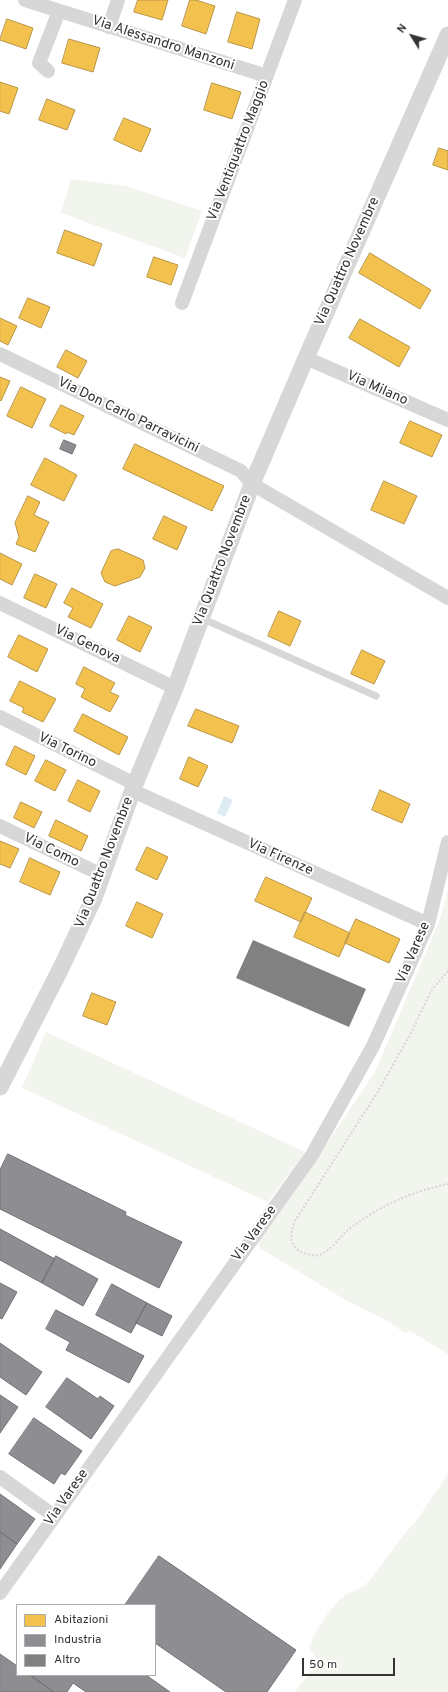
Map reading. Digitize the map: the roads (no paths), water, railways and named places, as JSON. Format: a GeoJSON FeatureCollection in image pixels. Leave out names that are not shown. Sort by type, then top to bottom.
{"type":"FeatureCollection","features":[{"type":"Feature","properties":{"kind":"street","name":"Via Alessandro Manzoni"},"geometry":{"type":"LineString","coordinates":[[25,0],[267,76]]}},
{"type":"Feature","properties":{"kind":"street"},"geometry":{"type":"LineString","coordinates":[[109,27],[118,0]]}},
{"type":"Feature","properties":{"kind":"street","name":"Via Ventiquattro Maggio"},"geometry":{"type":"LineString","coordinates":[[182,303],[295,0]]}},
{"type":"Feature","properties":{"kind":"street"},"geometry":{"type":"LineString","coordinates":[[48,71],[39,63],[59,11]]}},
{"type":"Feature","properties":{"kind":"street","name":"Via Quattro Novembre"},"geometry":{"type":"LineString","coordinates":[[0,1087],[81,927],[134,788],[175,688],[252,484],[447,39]]}},
{"type":"Feature","properties":{"kind":"street","name":"Via Don Carlo Parravicini"},"geometry":{"type":"LineString","coordinates":[[0,354],[241,471],[252,484],[448,598]]}},
{"type":"Feature","properties":{"kind":"street","name":"Via Milano"},"geometry":{"type":"LineString","coordinates":[[306,358],[448,420]]}},
{"type":"Feature","properties":{"kind":"street","name":"Via Genova"},"geometry":{"type":"LineString","coordinates":[[0,603],[175,688]]}},
{"type":"Feature","properties":{"kind":"street","name":"Via Torino"},"geometry":{"type":"LineString","coordinates":[[0,717],[134,788]]}},
{"type":"Feature","properties":{"kind":"street","name":"Via Firenze"},"geometry":{"type":"LineString","coordinates":[[134,788],[428,924]]}},
{"type":"Feature","properties":{"kind":"street","name":"Via Como"},"geometry":{"type":"LineString","coordinates":[[0,826],[102,875]]}},
{"type":"Feature","properties":{"kind":"street","name":"Via Varese"},"geometry":{"type":"LineString","coordinates":[[0,1593],[312,1155],[373,1046],[428,924],[448,842]]}},
{"type":"Feature","properties":{"kind":"street"},"geometry":{"type":"LineString","coordinates":[[0,1477],[54,1516]]}},
{"type":"Feature","properties":{"kind":"lane"},"geometry":{"type":"LineString","coordinates":[[202,618],[376,696]]}}]}
